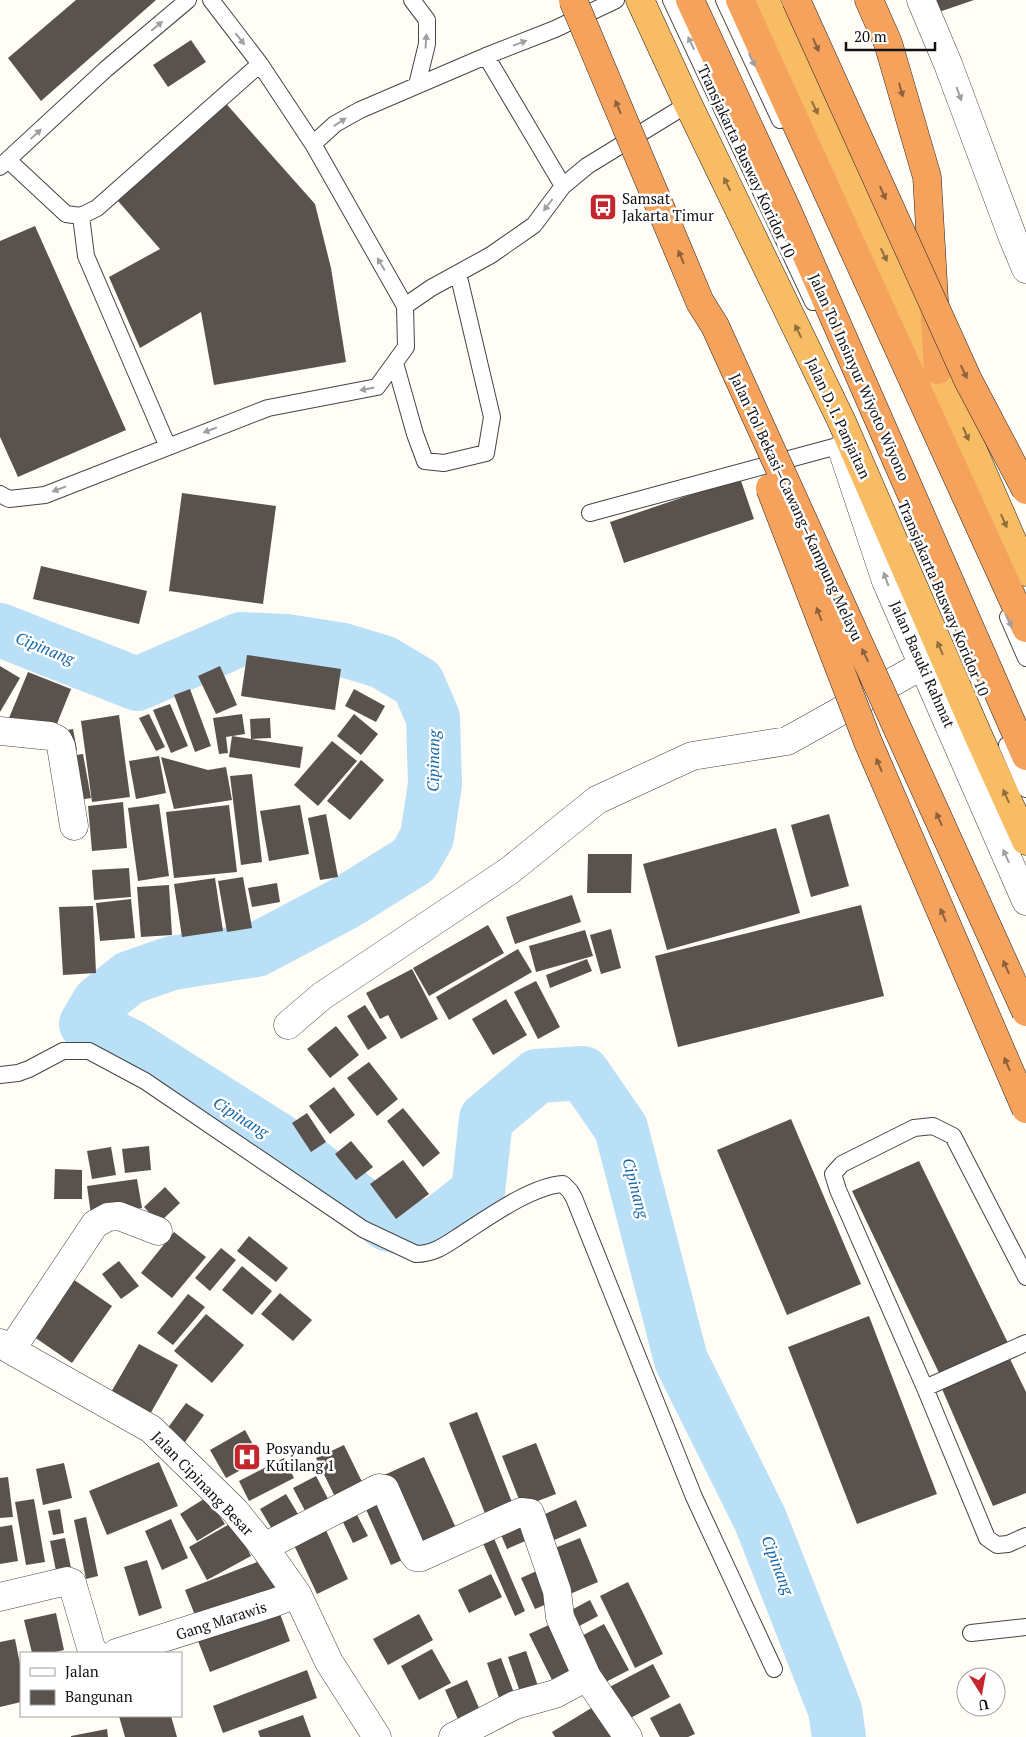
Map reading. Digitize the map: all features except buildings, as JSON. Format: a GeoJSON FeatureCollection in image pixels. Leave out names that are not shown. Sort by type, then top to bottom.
{"type":"FeatureCollection","features":[{"type":"Feature","properties":{"kind":"highway","name":"Jalan Tol Bekasi–Cawang–Kampung Melayu"},"geometry":{"type":"LineString","coordinates":[[573,0],[700,302],[715,326],[1026,1012]]}},
{"type":"Feature","properties":{"kind":"highway","name":"Jalan D. I. Panjaitan"},"geometry":{"type":"LineString","coordinates":[[640,0],[842,433],[1026,841]]}},
{"type":"Feature","properties":{"kind":"highway","name":"Jalan Tol Insinyur Wiyoto Wiyono"},"geometry":{"type":"LineString","coordinates":[[690,0],[787,210],[1022,761]]}},
{"type":"Feature","properties":{"kind":"highway"},"geometry":{"type":"LineString","coordinates":[[740,0],[1026,628]]}},
{"type":"Feature","properties":{"kind":"highway"},"geometry":{"type":"LineString","coordinates":[[764,0],[938,370],[1026,572]]}},
{"type":"Feature","properties":{"kind":"highway"},"geometry":{"type":"LineString","coordinates":[[796,0],[968,380],[1026,490]]}},
{"type":"Feature","properties":{"kind":"highway"},"geometry":{"type":"LineString","coordinates":[[869,0],[888,43],[927,177],[938,370]]}},
{"type":"Feature","properties":{"kind":"highway"},"geometry":{"type":"LineString","coordinates":[[700,302],[711,337],[868,742],[1026,1109]]}},
{"type":"Feature","properties":{"kind":"highway"},"geometry":{"type":"LineString","coordinates":[[984,476],[1026,472]]}},
{"type":"Feature","properties":{"kind":"highway"},"geometry":{"type":"LineString","coordinates":[[978,735],[988,748],[1000,757],[1022,761]]}},
{"type":"Feature","properties":{"kind":"street"},"geometry":{"type":"LineString","coordinates":[[921,0],[948,64],[1009,229],[1026,269]]}},
{"type":"Feature","properties":{"kind":"street","name":"Jalan Basuki Rahmat"},"geometry":{"type":"LineString","coordinates":[[842,433],[886,580],[1026,901]]}},
{"type":"Feature","properties":{"kind":"street"},"geometry":{"type":"LineString","coordinates":[[288,1025],[322,996],[509,872],[597,800],[692,756],[787,742],[923,665]]}},
{"type":"Feature","properties":{"kind":"street"},"geometry":{"type":"LineString","coordinates":[[0,731],[50,736],[58,740],[61,746],[74,826]]}},
{"type":"Feature","properties":{"kind":"street"},"geometry":{"type":"LineString","coordinates":[[5,1347],[95,1224],[108,1217],[119,1216],[158,1231]]}},
{"type":"Feature","properties":{"kind":"street","name":"Jalan Cipinang Besar"},"geometry":{"type":"LineString","coordinates":[[5,1347],[151,1429],[235,1511],[264,1547],[297,1594],[329,1662],[377,1737]]}},
{"type":"Feature","properties":{"kind":"street"},"geometry":{"type":"LineString","coordinates":[[264,1547],[379,1488],[385,1489],[416,1557],[421,1557],[521,1512],[530,1512],[557,1591],[560,1617],[588,1677],[628,1737]]}},
{"type":"Feature","properties":{"kind":"street"},"geometry":{"type":"LineString","coordinates":[[0,1597],[67,1581],[72,1583],[94,1652]]}},
{"type":"Feature","properties":{"kind":"street","name":"Gang Marawis"},"geometry":{"type":"LineString","coordinates":[[119,1652],[297,1594]]}},
{"type":"Feature","properties":{"kind":"street"},"geometry":{"type":"LineString","coordinates":[[453,1737],[515,1705],[555,1694],[588,1677]]}},
{"type":"Feature","properties":{"kind":"lane"},"geometry":{"type":"LineString","coordinates":[[188,0],[106,69],[4,164],[66,214],[82,216],[97,208],[260,64]]}},
{"type":"Feature","properties":{"kind":"lane"},"geometry":{"type":"LineString","coordinates":[[0,494],[9,499],[45,495],[268,408],[377,387],[406,348],[405,306],[312,144],[260,64],[211,0]]}},
{"type":"Feature","properties":{"kind":"lane"},"geometry":{"type":"LineString","coordinates":[[412,0],[427,20],[427,44],[417,85]]}},
{"type":"Feature","properties":{"kind":"lane"},"geometry":{"type":"LineString","coordinates":[[312,144],[335,124],[360,110],[486,56],[555,29],[616,0]]}},
{"type":"Feature","properties":{"kind":"lane","name":"Transjakarta Busway Koridor 10"},"geometry":{"type":"LineString","coordinates":[[671,0],[786,244],[1022,761],[1026,790]]}},
{"type":"Feature","properties":{"kind":"lane"},"geometry":{"type":"LineString","coordinates":[[724,0],[851,271],[1026,658]]}},
{"type":"Feature","properties":{"kind":"lane"},"geometry":{"type":"LineString","coordinates":[[486,56],[563,186]]}},
{"type":"Feature","properties":{"kind":"lane"},"geometry":{"type":"LineString","coordinates":[[405,306],[431,288],[491,255],[534,225],[563,186],[588,166],[688,104]]}},
{"type":"Feature","properties":{"kind":"lane"},"geometry":{"type":"LineString","coordinates":[[82,216],[86,256],[168,447]]}},
{"type":"Feature","properties":{"kind":"lane"},"geometry":{"type":"LineString","coordinates":[[395,363],[415,434],[425,461],[444,463],[486,453],[492,417],[458,273]]}},
{"type":"Feature","properties":{"kind":"lane"},"geometry":{"type":"LineString","coordinates":[[590,513],[842,433]]}},
{"type":"Feature","properties":{"kind":"lane"},"geometry":{"type":"LineString","coordinates":[[0,1075],[29,1070],[63,1051],[89,1051],[145,1082],[363,1229],[416,1254],[425,1254],[438,1250],[496,1212],[543,1188],[563,1184],[574,1198],[694,1497],[774,1669]]}},
{"type":"Feature","properties":{"kind":"lane"},"geometry":{"type":"LineString","coordinates":[[1026,1277],[953,1136],[933,1126],[914,1128],[842,1164],[833,1174],[838,1190],[925,1388],[987,1538],[996,1546],[1008,1544],[1026,1536]]}},
{"type":"Feature","properties":{"kind":"lane"},"geometry":{"type":"LineString","coordinates":[[925,1388],[1026,1343]]}},
{"type":"Feature","properties":{"kind":"lane"},"geometry":{"type":"LineString","coordinates":[[971,1633],[1026,1627]]}},
{"type":"Feature","properties":{"kind":"waterway","name":"Cipinang"},"geometry":{"type":"LineString","coordinates":[[0,630],[137,684],[241,639],[286,641],[343,650],[383,662],[418,683],[433,718],[435,784],[427,837],[414,860],[345,903],[256,950],[172,963],[129,978],[99,1002],[86,1024],[132,1047],[277,1139],[387,1224],[414,1231],[440,1222],[478,1192],[486,1119],[537,1076],[583,1073],[621,1128],[681,1360],[760,1519],[835,1710],[839,1737]]}},
{"type":"Feature","properties":{"kind":"place","name":"Samsat Jakarta Timur"},"geometry":{"type":"Point","coordinates":[603,207]}},
{"type":"Feature","properties":{"kind":"place","name":"Posyandu Kutilang 1"},"geometry":{"type":"Point","coordinates":[247,1457]}}]}
